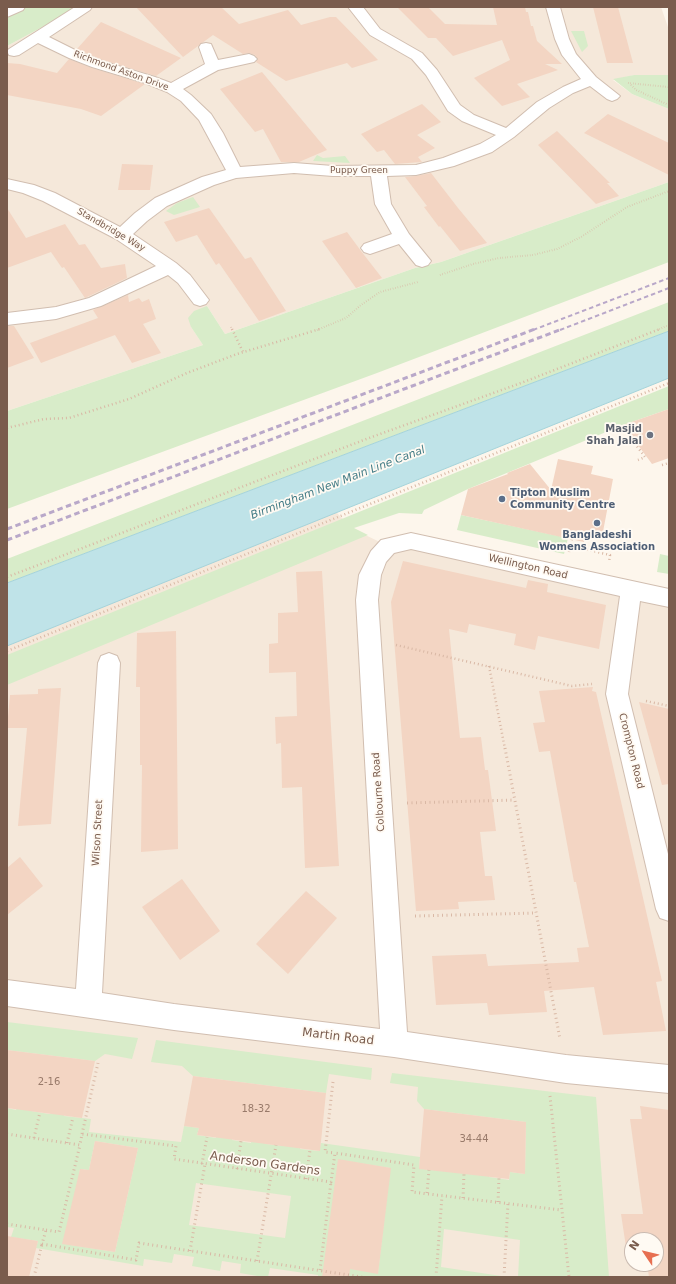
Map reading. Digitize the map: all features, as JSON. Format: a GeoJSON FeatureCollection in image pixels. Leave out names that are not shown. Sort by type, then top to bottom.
{"type":"FeatureCollection","features":[{"type":"Feature","properties":{"kind":"street"},"geometry":{"type":"LineString","coordinates":[[7,13],[18,7]]}},
{"type":"Feature","properties":{"kind":"street"},"geometry":{"type":"LineString","coordinates":[[14,52],[85,7]]}},
{"type":"Feature","properties":{"kind":"street"},"geometry":{"type":"LineString","coordinates":[[355,7],[375,32],[417,56],[432,73],[454,108],[468,118],[508,134]]}},
{"type":"Feature","properties":{"kind":"street"},"geometry":{"type":"LineString","coordinates":[[553,7],[562,39],[569,55],[591,80],[612,96]]}},
{"type":"Feature","properties":{"kind":"street","name":"Richmond Aston Drive"},"geometry":{"type":"LineString","coordinates":[[38,37],[80,57],[150,80],[172,89],[186,98],[205,117],[216,133],[235,174]]}},
{"type":"Feature","properties":{"kind":"street"},"geometry":{"type":"LineString","coordinates":[[206,48],[213,66]]}},
{"type":"Feature","properties":{"kind":"street"},"geometry":{"type":"LineString","coordinates":[[172,89],[213,66],[249,59]]}},
{"type":"Feature","properties":{"kind":"street","name":"Puppy Green"},"geometry":{"type":"LineString","coordinates":[[122,235],[141,217],[161,202],[208,181],[235,174],[259,170],[294,168],[333,171],[416,170],[448,162],[486,148],[508,134],[543,105],[568,90],[591,80]]}},
{"type":"Feature","properties":{"kind":"street"},"geometry":{"type":"LineString","coordinates":[[378,171],[383,204],[402,237],[422,261]]}},
{"type":"Feature","properties":{"kind":"street","name":"Standbridge Way"},"geometry":{"type":"LineString","coordinates":[[7,184],[28,189],[49,197],[122,235],[170,267],[184,279],[200,300]]}},
{"type":"Feature","properties":{"kind":"street"},"geometry":{"type":"LineString","coordinates":[[370,248],[402,237]]}},
{"type":"Feature","properties":{"kind":"street"},"geometry":{"type":"LineString","coordinates":[[7,319],[56,313],[95,302],[170,267]]}},
{"type":"Feature","properties":{"kind":"street","name":"Wellington Road"},"geometry":{"type":"LineString","coordinates":[[388,546],[411,541],[631,591],[669,598]]}},
{"type":"Feature","properties":{"kind":"street","name":"Colbourne Road"},"geometry":{"type":"LineString","coordinates":[[388,546],[378,557],[370,575],[367,600],[368,638],[380,804],[394,1044]]}},
{"type":"Feature","properties":{"kind":"street","name":"Crompton Road"},"geometry":{"type":"LineString","coordinates":[[631,591],[617,694],[662,847],[669,909]]}},
{"type":"Feature","properties":{"kind":"street","name":"Wilson Street"},"geometry":{"type":"LineString","coordinates":[[88,1004],[109,663]]}},
{"type":"Feature","properties":{"kind":"street","name":"Martin Road"},"geometry":{"type":"LineString","coordinates":[[7,993],[174,1017],[394,1044],[556,1067],[669,1079]]}},
{"type":"Feature","properties":{"kind":"path"},"geometry":{"type":"LineString","coordinates":[[624,83],[669,87]]}},
{"type":"Feature","properties":{"kind":"path"},"geometry":{"type":"LineString","coordinates":[[630,83],[636,90],[669,105]]}},
{"type":"Feature","properties":{"kind":"path"},"geometry":{"type":"LineString","coordinates":[[434,277],[473,264],[499,258],[533,255],[557,249],[581,237],[627,207],[669,191]]}},
{"type":"Feature","properties":{"kind":"path"},"geometry":{"type":"LineString","coordinates":[[7,428],[44,419],[69,418],[129,399],[187,373],[243,352],[329,326],[346,318],[361,305],[380,292],[420,282]]}},
{"type":"Feature","properties":{"kind":"path"},"geometry":{"type":"LineString","coordinates":[[7,577],[362,441],[521,383],[669,325]]}},
{"type":"Feature","properties":{"kind":"path"},"geometry":{"type":"LineString","coordinates":[[231,327],[243,352]]}},
{"type":"Feature","properties":{"kind":"path"},"geometry":{"type":"LineString","coordinates":[[7,650],[669,383]]}},
{"type":"Feature","properties":{"kind":"path"},"geometry":{"type":"LineString","coordinates":[[638,444],[636,445],[645,457],[638,460]]}},
{"type":"Feature","properties":{"kind":"path"},"geometry":{"type":"LineString","coordinates":[[662,465],[669,463]]}},
{"type":"Feature","properties":{"kind":"path"},"geometry":{"type":"LineString","coordinates":[[572,539],[571,546],[610,555],[609,563]]}},
{"type":"Feature","properties":{"kind":"path"},"geometry":{"type":"LineString","coordinates":[[368,638],[572,686],[619,683]]}},
{"type":"Feature","properties":{"kind":"path"},"geometry":{"type":"LineString","coordinates":[[489,666],[536,914],[556,1067],[561,1210],[569,1277]]}},
{"type":"Feature","properties":{"kind":"path"},"geometry":{"type":"LineString","coordinates":[[380,804],[514,800]]}},
{"type":"Feature","properties":{"kind":"path"},"geometry":{"type":"LineString","coordinates":[[387,916],[536,914]]}},
{"type":"Feature","properties":{"kind":"path"},"geometry":{"type":"LineString","coordinates":[[7,1224],[59,1232],[98,1063]]}},
{"type":"Feature","properties":{"kind":"path"},"geometry":{"type":"LineString","coordinates":[[333,1082],[325,1152],[414,1165],[412,1192],[561,1210]]}},
{"type":"Feature","properties":{"kind":"path"},"geometry":{"type":"LineString","coordinates":[[34,1138],[40,1112]]}},
{"type":"Feature","properties":{"kind":"path"},"geometry":{"type":"LineString","coordinates":[[67,1143],[73,1117]]}},
{"type":"Feature","properties":{"kind":"path"},"geometry":{"type":"LineString","coordinates":[[7,1134],[80,1145]]}},
{"type":"Feature","properties":{"kind":"path","name":"Anderson Gardens"},"geometry":{"type":"LineString","coordinates":[[82,1134],[176,1146],[174,1159],[332,1182],[336,1153]]}},
{"type":"Feature","properties":{"kind":"path"},"geometry":{"type":"LineString","coordinates":[[190,1251],[207,1137]]}},
{"type":"Feature","properties":{"kind":"path"},"geometry":{"type":"LineString","coordinates":[[237,1168],[241,1141]]}},
{"type":"Feature","properties":{"kind":"path"},"geometry":{"type":"LineString","coordinates":[[258,1261],[276,1145]]}},
{"type":"Feature","properties":{"kind":"path"},"geometry":{"type":"LineString","coordinates":[[306,1179],[310,1150]]}},
{"type":"Feature","properties":{"kind":"path"},"geometry":{"type":"LineString","coordinates":[[427,1193],[429,1170]]}},
{"type":"Feature","properties":{"kind":"path"},"geometry":{"type":"LineString","coordinates":[[462,1198],[464,1174]]}},
{"type":"Feature","properties":{"kind":"path"},"geometry":{"type":"LineString","coordinates":[[498,1202],[499,1178]]}},
{"type":"Feature","properties":{"kind":"path"},"geometry":{"type":"LineString","coordinates":[[320,1270],[332,1182]]}},
{"type":"Feature","properties":{"kind":"path"},"geometry":{"type":"LineString","coordinates":[[436,1277],[442,1196]]}},
{"type":"Feature","properties":{"kind":"path"},"geometry":{"type":"LineString","coordinates":[[504,1277],[508,1203]]}},
{"type":"Feature","properties":{"kind":"path"},"geometry":{"type":"LineString","coordinates":[[34,1277],[46,1230]]}},
{"type":"Feature","properties":{"kind":"path"},"geometry":{"type":"LineString","coordinates":[[42,1244],[136,1260],[139,1244],[362,1277]]}},
{"type":"Feature","properties":{"kind":"shaded area"},"geometry":{"type":"Polygon","coordinates":[[[76,7],[661,7],[669,30],[669,75],[634,75],[613,80],[632,94],[669,109],[669,182],[441,262],[415,268],[225,334],[207,306],[191,327],[203,345],[7,411],[7,46],[61,17],[76,7]]]}},
{"type":"Feature","properties":{"kind":"shaded area"},"geometry":{"type":"Polygon","coordinates":[[[316,492],[353,529],[388,546],[411,541],[669,598],[669,1277],[7,1277],[7,613],[316,492]]]}},
{"type":"Feature","properties":{"kind":"green space"},"geometry":{"type":"Polygon","coordinates":[[[26,7],[76,7],[61,17],[7,46],[7,17],[26,7]]]}},
{"type":"Feature","properties":{"kind":"green space"},"geometry":{"type":"Polygon","coordinates":[[[571,31],[584,31],[588,46],[582,52],[571,31]]]}},
{"type":"Feature","properties":{"kind":"green space"},"geometry":{"type":"Polygon","coordinates":[[[634,75],[669,75],[669,109],[632,94],[613,79],[634,75]]]}},
{"type":"Feature","properties":{"kind":"green space"},"geometry":{"type":"Polygon","coordinates":[[[317,155],[323,158],[345,156],[350,163],[313,161],[317,155]]]}},
{"type":"Feature","properties":{"kind":"green space"},"geometry":{"type":"Polygon","coordinates":[[[669,182],[669,262],[377,373],[7,509],[7,411],[203,345],[191,327],[188,318],[194,311],[207,306],[225,334],[415,268],[441,262],[669,182]]]}},
{"type":"Feature","properties":{"kind":"green space"},"geometry":{"type":"Polygon","coordinates":[[[193,197],[200,207],[174,215],[166,211],[177,203],[193,197]]]}},
{"type":"Feature","properties":{"kind":"green space"},"geometry":{"type":"Polygon","coordinates":[[[669,302],[669,331],[7,583],[7,559],[669,302]]]}},
{"type":"Feature","properties":{"kind":"green space"},"geometry":{"type":"Polygon","coordinates":[[[669,386],[669,409],[623,425],[468,489],[424,510],[422,514],[399,513],[354,528],[368,535],[7,685],[7,655],[669,386]]]}},
{"type":"Feature","properties":{"kind":"green space"},"geometry":{"type":"Polygon","coordinates":[[[461,515],[568,538],[564,554],[457,530],[461,515]]]}},
{"type":"Feature","properties":{"kind":"green space"},"geometry":{"type":"Polygon","coordinates":[[[660,554],[669,556],[669,574],[657,572],[660,554]]]}},
{"type":"Feature","properties":{"kind":"green space"},"geometry":{"type":"Polygon","coordinates":[[[7,1022],[138,1038],[132,1059],[105,1054],[95,1061],[7,1050],[7,1022]]]}},
{"type":"Feature","properties":{"kind":"green space"},"geometry":{"type":"Polygon","coordinates":[[[156,1040],[372,1068],[371,1080],[329,1074],[326,1093],[193,1076],[182,1066],[151,1062],[156,1040]]]}},
{"type":"Feature","properties":{"kind":"green space"},"geometry":{"type":"Polygon","coordinates":[[[392,1073],[596,1097],[609,1277],[518,1277],[520,1240],[444,1229],[441,1267],[508,1277],[318,1277],[318,1275],[270,1268],[268,1277],[263,1277],[240,1273],[241,1264],[222,1261],[220,1271],[192,1266],[194,1257],[174,1254],[172,1263],[144,1259],[143,1266],[36,1248],[38,1241],[11,1237],[14,1228],[7,1227],[7,1108],[16,1110],[18,1102],[31,1111],[49,1114],[65,1108],[64,1116],[91,1119],[89,1132],[181,1142],[184,1126],[199,1128],[197,1135],[216,1138],[218,1130],[233,1132],[232,1140],[251,1143],[252,1135],[266,1144],[285,1146],[301,1141],[300,1149],[319,1151],[321,1143],[420,1157],[419,1168],[429,1170],[489,1169],[489,1177],[509,1180],[510,1172],[525,1174],[526,1122],[424,1109],[417,1101],[418,1087],[390,1083],[392,1073]],[[95,1141],[89,1170],[80,1169],[71,1245],[115,1252],[138,1148],[95,1141]],[[346,1161],[333,1266],[378,1273],[390,1168],[346,1161]],[[196,1183],[189,1225],[285,1238],[291,1196],[196,1183]]]}},
{"type":"Feature","properties":{"kind":"water","name":"Birmingham New Main Line Canal"},"geometry":{"type":"Polygon","coordinates":[[[669,331],[669,378],[7,646],[7,583],[669,331]]]}},
{"type":"Feature","properties":{"kind":"building"},"geometry":{"type":"Polygon","coordinates":[[[136,7],[221,7],[239,24],[288,10],[301,25],[330,17],[336,17],[378,60],[352,68],[347,63],[286,81],[256,62],[258,59],[255,55],[249,53],[243,54],[213,35],[183,57],[136,7]]]}},
{"type":"Feature","properties":{"kind":"building"},"geometry":{"type":"Polygon","coordinates":[[[397,7],[428,7],[445,24],[497,25],[493,7],[525,7],[526,12],[528,12],[531,26],[533,26],[537,41],[562,64],[545,64],[558,70],[517,84],[530,97],[502,106],[474,78],[510,60],[502,40],[453,56],[436,38],[428,38],[397,7]]]}},
{"type":"Feature","properties":{"kind":"building"},"geometry":{"type":"Polygon","coordinates":[[[593,7],[618,7],[633,63],[607,63],[593,7]]]}},
{"type":"Feature","properties":{"kind":"building"},"geometry":{"type":"Polygon","coordinates":[[[101,22],[181,58],[156,76],[102,60],[77,49],[101,22]]]}},
{"type":"Feature","properties":{"kind":"building"},"geometry":{"type":"Polygon","coordinates":[[[69,59],[92,68],[145,84],[101,116],[81,109],[7,95],[7,63],[20,64],[57,73],[69,59]]]}},
{"type":"Feature","properties":{"kind":"building"},"geometry":{"type":"Polygon","coordinates":[[[262,72],[327,150],[299,162],[281,162],[263,129],[255,132],[220,89],[262,72]]]}},
{"type":"Feature","properties":{"kind":"building"},"geometry":{"type":"Polygon","coordinates":[[[422,104],[441,122],[417,135],[435,148],[418,157],[422,162],[395,164],[384,150],[377,152],[361,134],[422,104]]]}},
{"type":"Feature","properties":{"kind":"building"},"geometry":{"type":"Polygon","coordinates":[[[608,114],[669,143],[669,175],[584,133],[608,114]]]}},
{"type":"Feature","properties":{"kind":"building"},"geometry":{"type":"Polygon","coordinates":[[[557,131],[610,183],[607,183],[619,196],[596,204],[538,145],[557,131]]]}},
{"type":"Feature","properties":{"kind":"building"},"geometry":{"type":"Polygon","coordinates":[[[122,164],[153,165],[150,190],[118,190],[122,164]]]}},
{"type":"Feature","properties":{"kind":"building"},"geometry":{"type":"Polygon","coordinates":[[[431,173],[487,243],[460,251],[440,226],[439,227],[424,207],[427,206],[405,177],[431,173]]]}},
{"type":"Feature","properties":{"kind":"building"},"geometry":{"type":"Polygon","coordinates":[[[7,208],[26,238],[65,224],[79,245],[85,244],[101,268],[125,264],[127,278],[85,298],[64,267],[62,268],[51,252],[7,268],[7,208]]]}},
{"type":"Feature","properties":{"kind":"building"},"geometry":{"type":"Polygon","coordinates":[[[209,208],[245,259],[251,257],[286,311],[259,321],[219,263],[216,265],[197,235],[176,242],[164,222],[209,208]]]}},
{"type":"Feature","properties":{"kind":"building"},"geometry":{"type":"Polygon","coordinates":[[[347,232],[382,278],[356,288],[322,241],[347,232]]]}},
{"type":"Feature","properties":{"kind":"building"},"geometry":{"type":"Polygon","coordinates":[[[128,295],[129,302],[139,298],[142,302],[149,299],[156,319],[143,324],[161,353],[132,363],[115,335],[41,363],[30,343],[98,318],[93,310],[128,295]]]}},
{"type":"Feature","properties":{"kind":"building"},"geometry":{"type":"Polygon","coordinates":[[[7,326],[14,326],[34,358],[7,368],[7,326]]]}},
{"type":"Feature","properties":{"kind":"building","name":"Masjid Shah Jalal"},"geometry":{"type":"Polygon","coordinates":[[[669,409],[669,458],[652,464],[623,425],[669,409]]]}},
{"type":"Feature","properties":{"kind":"building","name":"Tipton Muslim Community Centre"},"geometry":{"type":"Polygon","coordinates":[[[558,459],[593,466],[591,474],[613,479],[602,537],[586,534],[584,542],[461,515],[468,489],[530,464],[551,490],[558,459]]]}},
{"type":"Feature","properties":{"kind":"building"},"geometry":{"type":"Polygon","coordinates":[[[403,561],[526,588],[528,580],[548,584],[547,592],[606,605],[599,649],[538,636],[535,650],[514,645],[516,634],[469,624],[467,633],[449,629],[460,738],[481,737],[485,770],[488,770],[496,831],[480,832],[485,876],[492,876],[495,900],[458,902],[459,909],[416,911],[391,602],[403,561]]]}},
{"type":"Feature","properties":{"kind":"building"},"geometry":{"type":"Polygon","coordinates":[[[322,571],[339,866],[305,868],[302,787],[282,788],[281,743],[276,744],[275,717],[297,716],[296,672],[269,673],[269,644],[278,643],[278,613],[298,612],[296,572],[322,571]]]}},
{"type":"Feature","properties":{"kind":"building"},"geometry":{"type":"Polygon","coordinates":[[[176,631],[178,849],[141,852],[142,765],[140,765],[140,687],[136,687],[137,633],[176,631]]]}},
{"type":"Feature","properties":{"kind":"building"},"geometry":{"type":"Polygon","coordinates":[[[593,687],[592,691],[596,692],[662,981],[656,982],[666,1031],[603,1035],[594,987],[544,991],[547,1012],[489,1015],[487,1003],[436,1005],[432,956],[486,954],[488,966],[579,962],[577,948],[589,947],[576,882],[574,882],[550,751],[539,752],[533,723],[545,722],[539,691],[593,687]]]}},
{"type":"Feature","properties":{"kind":"building"},"geometry":{"type":"Polygon","coordinates":[[[61,688],[51,824],[18,826],[27,728],[7,728],[10,695],[38,694],[38,689],[61,688]]]}},
{"type":"Feature","properties":{"kind":"building"},"geometry":{"type":"Polygon","coordinates":[[[639,702],[669,709],[669,784],[662,785],[639,702]]]}},
{"type":"Feature","properties":{"kind":"building"},"geometry":{"type":"Polygon","coordinates":[[[20,857],[43,886],[7,915],[7,868],[20,857]]]}},
{"type":"Feature","properties":{"kind":"building"},"geometry":{"type":"Polygon","coordinates":[[[182,879],[220,931],[180,960],[142,907],[182,879]]]}},
{"type":"Feature","properties":{"kind":"building"},"geometry":{"type":"Polygon","coordinates":[[[306,891],[337,918],[288,974],[256,944],[306,891]]]}},
{"type":"Feature","properties":{"kind":"building"},"geometry":{"type":"Polygon","coordinates":[[[7,1050],[95,1061],[82,1118],[7,1108],[7,1050]]]}},
{"type":"Feature","properties":{"kind":"building"},"geometry":{"type":"Polygon","coordinates":[[[193,1076],[326,1093],[320,1151],[197,1135],[199,1128],[184,1126],[193,1076]]]}},
{"type":"Feature","properties":{"kind":"building"},"geometry":{"type":"Polygon","coordinates":[[[640,1106],[669,1110],[669,1277],[649,1277],[648,1272],[664,1272],[664,1232],[624,1232],[624,1234],[621,1214],[643,1214],[630,1119],[642,1119],[640,1106]]]}},
{"type":"Feature","properties":{"kind":"building"},"geometry":{"type":"Polygon","coordinates":[[[424,1109],[526,1122],[525,1174],[510,1172],[509,1179],[419,1169],[424,1109]]]}},
{"type":"Feature","properties":{"kind":"building"},"geometry":{"type":"Polygon","coordinates":[[[95,1141],[138,1148],[115,1252],[62,1244],[80,1169],[89,1170],[95,1141]]]}},
{"type":"Feature","properties":{"kind":"building"},"geometry":{"type":"Polygon","coordinates":[[[338,1159],[391,1168],[378,1274],[350,1269],[349,1277],[322,1277],[338,1159]]]}},
{"type":"Feature","properties":{"kind":"building"},"geometry":{"type":"Polygon","coordinates":[[[7,1236],[38,1241],[29,1277],[7,1277],[7,1236]]]}},
{"type":"Feature","properties":{"kind":"railway"},"geometry":{"type":"LineString","coordinates":[[533,330],[669,278]]}},
{"type":"Feature","properties":{"kind":"railway"},"geometry":{"type":"LineString","coordinates":[[560,330],[669,288]]}},
{"type":"Feature","properties":{"kind":"railway"},"geometry":{"type":"LineString","coordinates":[[7,529],[535,329]]}},
{"type":"Feature","properties":{"kind":"railway"},"geometry":{"type":"LineString","coordinates":[[7,540],[562,329]]}},
{"type":"Feature","properties":{"kind":"place","name":"Masjid Shah Jalal"},"geometry":{"type":"Point","coordinates":[650,435]}},
{"type":"Feature","properties":{"kind":"place","name":"Tipton Muslim Community Centre"},"geometry":{"type":"Point","coordinates":[502,499]}},
{"type":"Feature","properties":{"kind":"place","name":"Bangladeshi Womens Association"},"geometry":{"type":"Point","coordinates":[597,523]}}]}
